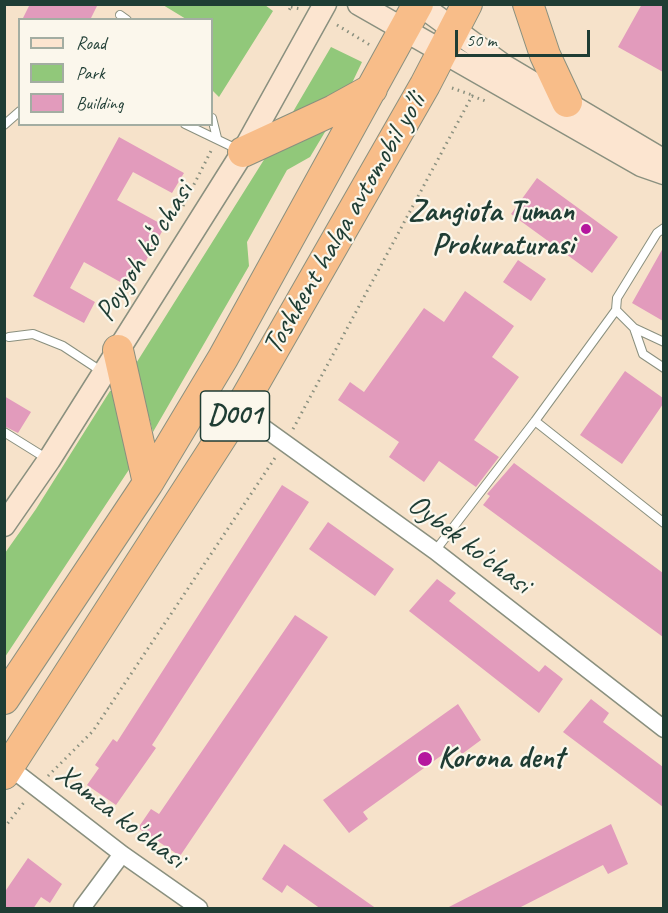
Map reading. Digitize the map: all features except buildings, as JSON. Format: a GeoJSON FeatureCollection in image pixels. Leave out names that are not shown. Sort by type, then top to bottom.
{"type":"FeatureCollection","features":[{"type":"Feature","properties":{"kind":"highway","name":"Toshkent halqa avtomobil yo'li"},"geometry":{"type":"LineString","coordinates":[[4,699],[148,483],[223,358],[419,4]]}},
{"type":"Feature","properties":{"kind":"highway"},"geometry":{"type":"LineString","coordinates":[[528,4],[545,55],[567,102]]}},
{"type":"Feature","properties":{"kind":"highway","name":"Toshkent halqa avtomobil yo'li"},"geometry":{"type":"LineString","coordinates":[[6,768],[239,410],[454,29]]}},
{"type":"Feature","properties":{"kind":"highway"},"geometry":{"type":"LineString","coordinates":[[243,152],[334,110],[372,89]]}},
{"type":"Feature","properties":{"kind":"highway"},"geometry":{"type":"LineString","coordinates":[[111,362],[148,483]]}},
{"type":"Feature","properties":{"kind":"main road","name":"Poygoh koʻchasi"},"geometry":{"type":"LineString","coordinates":[[4,525],[49,460],[243,152],[325,4]]}},
{"type":"Feature","properties":{"kind":"main road"},"geometry":{"type":"LineString","coordinates":[[359,4],[404,30],[454,29],[504,66],[663,161]]}},
{"type":"Feature","properties":{"kind":"main road"},"geometry":{"type":"LineString","coordinates":[[419,4],[641,165],[663,173]]}},
{"type":"Feature","properties":{"kind":"street","name":"Oybek ko'chasi"},"geometry":{"type":"LineString","coordinates":[[239,410],[435,551],[663,729]]}},
{"type":"Feature","properties":{"kind":"street","name":"Xamza ko'chasi"},"geometry":{"type":"LineString","coordinates":[[6,768],[199,909]]}},
{"type":"Feature","properties":{"kind":"street"},"geometry":{"type":"LineString","coordinates":[[82,909],[122,854]]}},
{"type":"Feature","properties":{"kind":"lane"},"geometry":{"type":"LineString","coordinates":[[4,125],[18,113]]}},
{"type":"Feature","properties":{"kind":"lane"},"geometry":{"type":"LineString","coordinates":[[213,122],[217,138]]}},
{"type":"Feature","properties":{"kind":"lane"},"geometry":{"type":"LineString","coordinates":[[190,126],[243,152]]}},
{"type":"Feature","properties":{"kind":"lane"},"geometry":{"type":"LineString","coordinates":[[435,551],[535,421],[616,310],[617,298],[657,232],[663,228]]}},
{"type":"Feature","properties":{"kind":"lane"},"geometry":{"type":"LineString","coordinates":[[616,310],[634,328],[663,342]]}},
{"type":"Feature","properties":{"kind":"lane"},"geometry":{"type":"LineString","coordinates":[[634,328],[643,354],[663,368]]}},
{"type":"Feature","properties":{"kind":"lane"},"geometry":{"type":"LineString","coordinates":[[9,337],[33,334],[111,362]]}},
{"type":"Feature","properties":{"kind":"lane"},"geometry":{"type":"LineString","coordinates":[[535,421],[663,523]]}},
{"type":"Feature","properties":{"kind":"lane"},"geometry":{"type":"LineString","coordinates":[[4,432],[49,460]]}},
{"type":"Feature","properties":{"kind":"path"},"geometry":{"type":"LineString","coordinates":[[288,4],[291,7],[289,10]]}},
{"type":"Feature","properties":{"kind":"path"},"geometry":{"type":"LineString","coordinates":[[4,828],[36,788],[93,730],[285,443],[477,87]]}},
{"type":"Feature","properties":{"kind":"path"},"geometry":{"type":"LineString","coordinates":[[452,88],[490,103]]}},
{"type":"Feature","properties":{"kind":"green space"},"geometry":{"type":"Polygon","coordinates":[[[163,5],[265,5],[273,11],[219,97],[213,91],[213,18],[184,18],[163,5]]]}},
{"type":"Feature","properties":{"kind":"green space"},"geometry":{"type":"Polygon","coordinates":[[[331,47],[362,62],[352,83],[287,122],[331,47]]]}},
{"type":"Feature","properties":{"kind":"green space"},"geometry":{"type":"Polygon","coordinates":[[[328,127],[310,157],[287,170],[247,242],[249,266],[153,432],[135,365],[272,147],[328,127]]]}},
{"type":"Feature","properties":{"kind":"green space"},"geometry":{"type":"Polygon","coordinates":[[[110,391],[120,391],[134,462],[5,657],[5,553],[36,509],[110,391]]]}},
{"type":"Feature","properties":{"kind":"place","name":"Zangiota Tuman Prokuraturasi"},"geometry":{"type":"Point","coordinates":[586,229]}},
{"type":"Feature","properties":{"kind":"place","name":"Korona dent"},"geometry":{"type":"Point","coordinates":[425,759]}}]}
